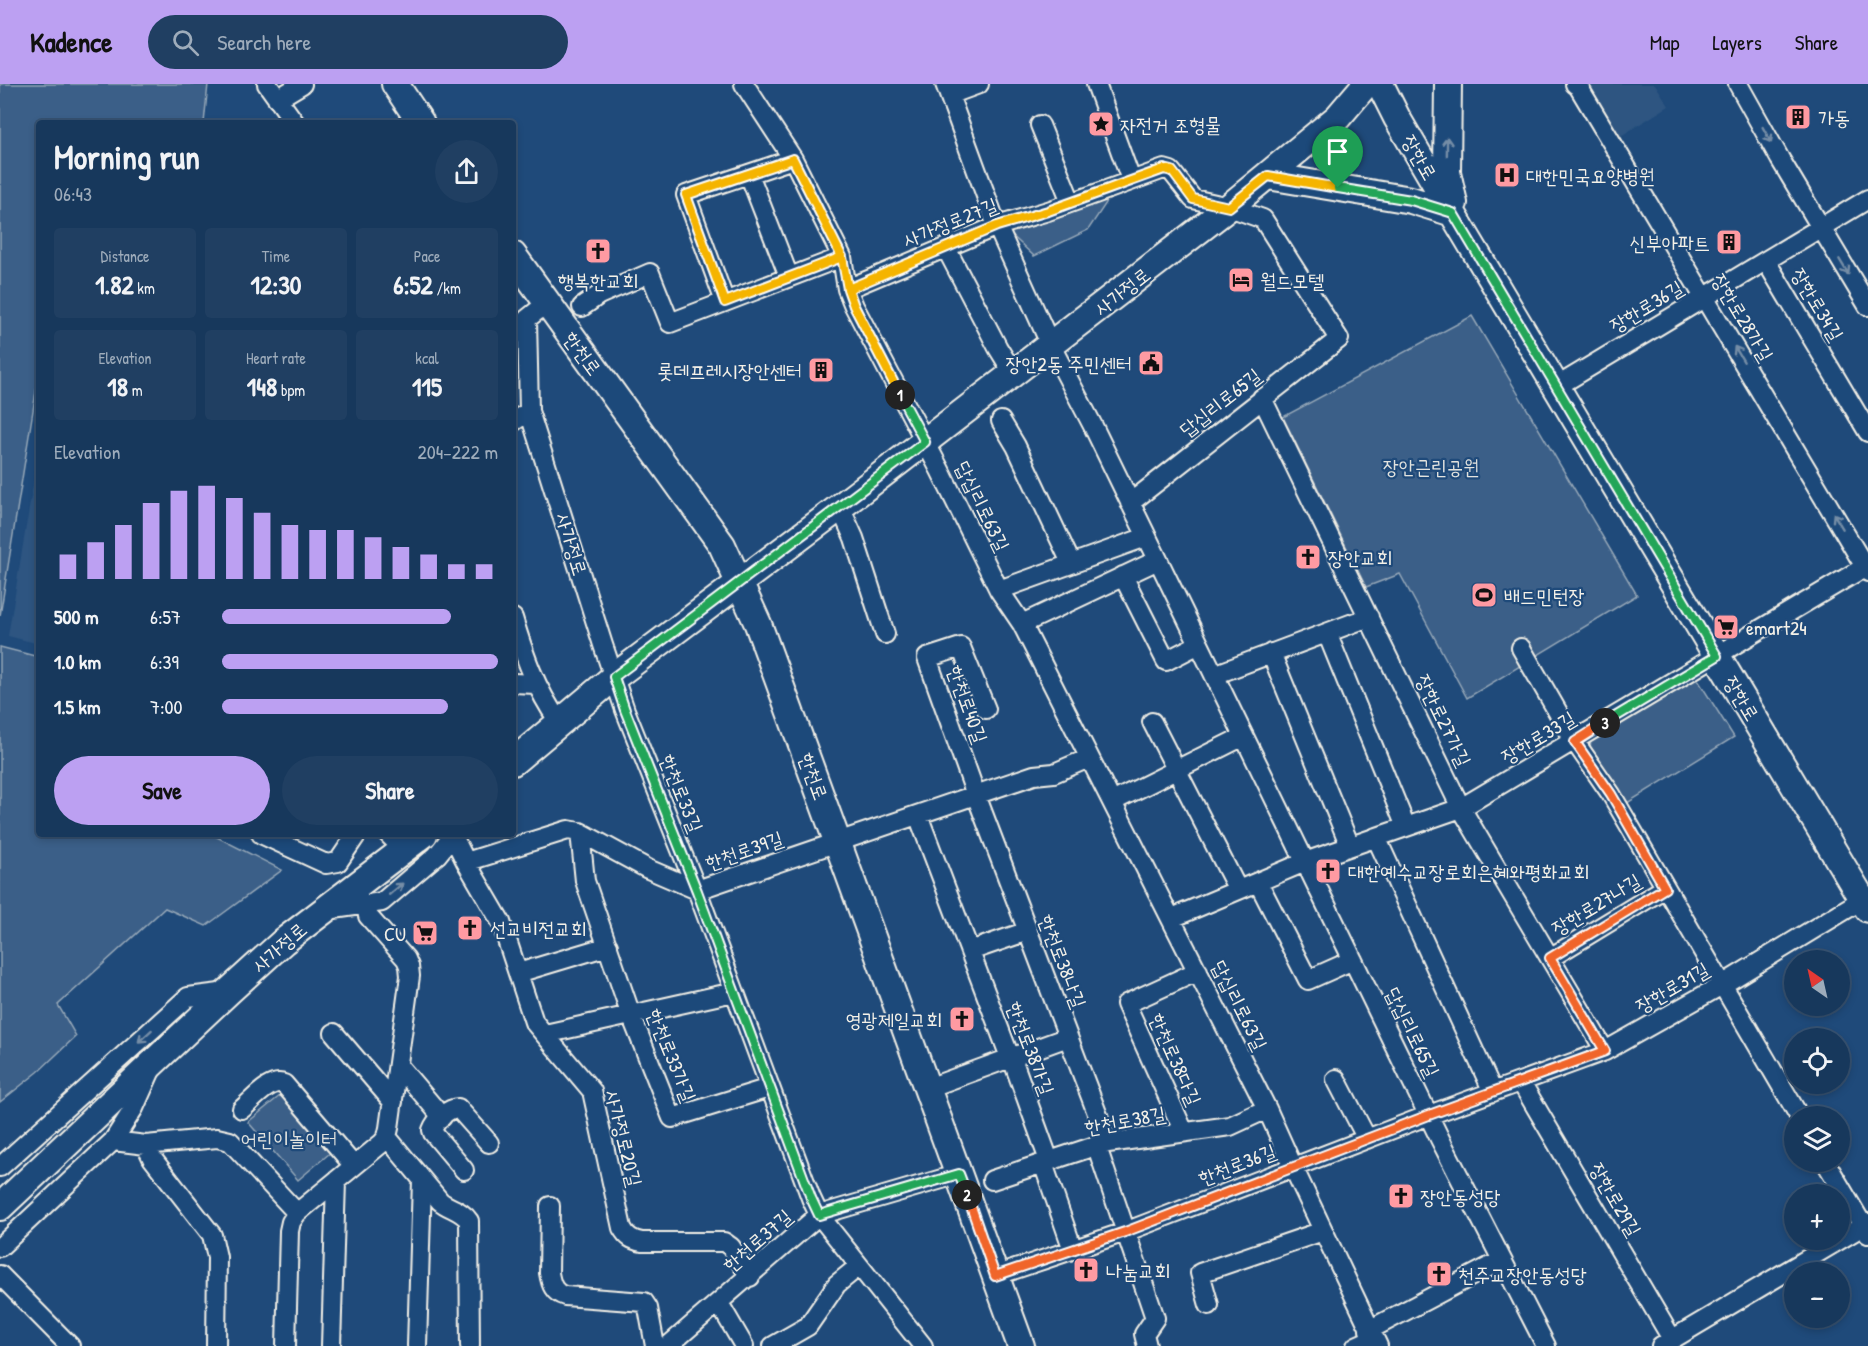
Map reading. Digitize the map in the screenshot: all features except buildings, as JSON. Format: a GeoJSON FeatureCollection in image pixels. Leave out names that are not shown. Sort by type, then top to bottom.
{"type":"FeatureCollection","features":[{"type":"Feature","properties":{"kind":"main road"},"geometry":{"type":"LineString","coordinates":[[395,84],[419,120]]}},
{"type":"Feature","properties":{"kind":"main road","name":"사가정로"},"geometry":{"type":"LineString","coordinates":[[516,759],[614,677],[1051,346],[1229,207],[1338,117],[1366,84]]}},
{"type":"Feature","properties":{"kind":"main road","name":"장한로"},"geometry":{"type":"LineString","coordinates":[[1380,84],[1397,118],[1456,219],[1866,901]]}},
{"type":"Feature","properties":{"kind":"main road"},"geometry":{"type":"LineString","coordinates":[[1448,84],[1447,172],[1456,219]]}},
{"type":"Feature","properties":{"kind":"main road"},"geometry":{"type":"LineString","coordinates":[[1268,176],[1411,200],[1456,219]]}},
{"type":"Feature","properties":{"kind":"main road","name":"한천로"},"geometry":{"type":"LineString","coordinates":[[516,259],[722,545],[740,583],[758,624],[1021,1346]]}},
{"type":"Feature","properties":{"kind":"main road","name":"사가정로"},"geometry":{"type":"LineString","coordinates":[[0,1207],[284,941],[407,839]]}},
{"type":"Feature","properties":{"kind":"street"},"geometry":{"type":"LineString","coordinates":[[267,84],[293,120]]}},
{"type":"Feature","properties":{"kind":"street"},"geometry":{"type":"LineString","coordinates":[[277,99],[302,84]]}},
{"type":"Feature","properties":{"kind":"street","name":"답십리로63길"},"geometry":{"type":"LineString","coordinates":[[744,84],[793,159],[842,257],[854,306],[999,591],[1022,624],[1172,918],[1267,1109],[1373,1338]]}},
{"type":"Feature","properties":{"kind":"street"},"geometry":{"type":"LineString","coordinates":[[947,90],[979,84]]}},
{"type":"Feature","properties":{"kind":"street"},"geometry":{"type":"LineString","coordinates":[[1096,84],[1131,180]]}},
{"type":"Feature","properties":{"kind":"street"},"geometry":{"type":"LineString","coordinates":[[1738,84],[1868,306]]}},
{"type":"Feature","properties":{"kind":"street","name":"장한로28가길"},"geometry":{"type":"LineString","coordinates":[[1577,85],[1867,568]]}},
{"type":"Feature","properties":{"kind":"street","name":"답십리로65길"},"geometry":{"type":"LineString","coordinates":[[947,90],[997,226],[1051,346],[1130,502],[1429,1115],[1546,1346]]}},
{"type":"Feature","properties":{"kind":"street"},"geometry":{"type":"LineString","coordinates":[[1040,125],[1071,202]]}},
{"type":"Feature","properties":{"kind":"street"},"geometry":{"type":"LineString","coordinates":[[725,302],[686,195],[793,159]]}},
{"type":"Feature","properties":{"kind":"street","name":"사가정로27길"},"geometry":{"type":"LineString","coordinates":[[848,289],[997,226],[1164,169],[1172,171],[1193,199],[1229,207]]}},
{"type":"Feature","properties":{"kind":"street"},"geometry":{"type":"LineString","coordinates":[[749,174],[789,277]]}},
{"type":"Feature","properties":{"kind":"street","name":"장한로36길"},"geometry":{"type":"LineString","coordinates":[[1556,387],[1868,199]]}},
{"type":"Feature","properties":{"kind":"street","name":"답십리로65길"},"geometry":{"type":"LineString","coordinates":[[1130,502],[1340,339],[1263,219],[1229,207]]}},
{"type":"Feature","properties":{"kind":"street"},"geometry":{"type":"LineString","coordinates":[[946,248],[1014,374]]}},
{"type":"Feature","properties":{"kind":"street"},"geometry":{"type":"LineString","coordinates":[[582,307],[599,295],[650,273],[670,323],[842,257]]}},
{"type":"Feature","properties":{"kind":"street","name":"장한로34길"},"geometry":{"type":"LineString","coordinates":[[1766,261],[1868,432]]}},
{"type":"Feature","properties":{"kind":"street","name":"사가정로"},"geometry":{"type":"LineString","coordinates":[[547,303],[527,319],[529,411],[614,677]]}},
{"type":"Feature","properties":{"kind":"street","name":"장한로27가길"},"geometry":{"type":"LineString","coordinates":[[1262,398],[1461,808],[1605,1051]]}},
{"type":"Feature","properties":{"kind":"street"},"geometry":{"type":"LineString","coordinates":[[516,420],[529,411]]}},
{"type":"Feature","properties":{"kind":"street"},"geometry":{"type":"LineString","coordinates":[[1000,421],[1016,446],[1071,563]]}},
{"type":"Feature","properties":{"kind":"street"},"geometry":{"type":"LineString","coordinates":[[840,507],[854,538],[885,634]]}},
{"type":"Feature","properties":{"kind":"street"},"geometry":{"type":"LineString","coordinates":[[999,591],[1146,537]]}},
{"type":"Feature","properties":{"kind":"street"},"geometry":{"type":"LineString","coordinates":[[1022,624],[1158,560]]}},
{"type":"Feature","properties":{"kind":"street"},"geometry":{"type":"LineString","coordinates":[[1717,656],[1867,568]]}},
{"type":"Feature","properties":{"kind":"street"},"geometry":{"type":"LineString","coordinates":[[1123,576],[1166,661],[1199,644]]}},
{"type":"Feature","properties":{"kind":"street"},"geometry":{"type":"LineString","coordinates":[[1214,675],[1369,617]]}},
{"type":"Feature","properties":{"kind":"street"},"geometry":{"type":"LineString","coordinates":[[516,628],[536,684],[559,722]]}},
{"type":"Feature","properties":{"kind":"street"},"geometry":{"type":"LineString","coordinates":[[1327,633],[1406,827]]}},
{"type":"Feature","properties":{"kind":"street","name":"한천로40길"},"geometry":{"type":"LineString","coordinates":[[976,795],[927,658],[961,647],[986,710]]}},
{"type":"Feature","properties":{"kind":"street"},"geometry":{"type":"LineString","coordinates":[[1521,648],[1575,742],[1611,794],[1793,1106]]}},
{"type":"Feature","properties":{"kind":"street"},"geometry":{"type":"LineString","coordinates":[[1271,653],[1350,846]]}},
{"type":"Feature","properties":{"kind":"street","name":"장한로33길"},"geometry":{"type":"LineString","coordinates":[[1172,918],[1305,862],[1461,808],[1717,656]]}},
{"type":"Feature","properties":{"kind":"street","name":"한천로33길"},"geometry":{"type":"LineString","coordinates":[[614,677],[697,891],[811,1198],[819,1215],[923,1346]]}},
{"type":"Feature","properties":{"kind":"street"},"geometry":{"type":"LineString","coordinates":[[516,683],[536,684]]}},
{"type":"Feature","properties":{"kind":"street"},"geometry":{"type":"LineString","coordinates":[[1152,722],[1239,890]]}},
{"type":"Feature","properties":{"kind":"street"},"geometry":{"type":"LineString","coordinates":[[1112,802],[1244,736]]}},
{"type":"Feature","properties":{"kind":"street"},"geometry":{"type":"LineString","coordinates":[[838,842],[1034,775],[1054,774],[1089,758]]}},
{"type":"Feature","properties":{"kind":"street","name":"한천로38나길"},"geometry":{"type":"LineString","coordinates":[[976,795],[1105,1134],[1101,1144]]}},
{"type":"Feature","properties":{"kind":"street","name":"한천로38가길"},"geometry":{"type":"LineString","coordinates":[[918,815],[1011,1057],[1047,1155],[1046,1161]]}},
{"type":"Feature","properties":{"kind":"street"},"geometry":{"type":"LineString","coordinates":[[466,862],[568,830],[580,832]]}},
{"type":"Feature","properties":{"kind":"street","name":"한천로39길"},"geometry":{"type":"LineString","coordinates":[[580,832],[648,869],[697,891],[838,842]]}},
{"type":"Feature","properties":{"kind":"street","name":"한천로33가길"},"geometry":{"type":"LineString","coordinates":[[580,832],[585,881],[632,1015],[672,1118],[770,1088]]}},
{"type":"Feature","properties":{"kind":"street"},"geometry":{"type":"LineString","coordinates":[[268,837],[326,864],[338,861],[355,837]]}},
{"type":"Feature","properties":{"kind":"street"},"geometry":{"type":"LineString","coordinates":[[322,911],[382,902],[437,855],[452,837]]}},
{"type":"Feature","properties":{"kind":"street","name":"사가정로20길"},"geometry":{"type":"LineString","coordinates":[[455,837],[466,862],[501,922],[531,1015],[592,1091],[625,1234],[642,1242],[724,1242],[731,1247],[750,1277]]}},
{"type":"Feature","properties":{"kind":"street"},"geometry":{"type":"LineString","coordinates":[[1376,837],[1493,1092]]}},
{"type":"Feature","properties":{"kind":"street"},"geometry":{"type":"LineString","coordinates":[[1258,882],[1308,980],[1353,960]]}},
{"type":"Feature","properties":{"kind":"street","name":"장한로27나길"},"geometry":{"type":"LineString","coordinates":[[1550,958],[1665,888]]}},
{"type":"Feature","properties":{"kind":"street","name":"장한로31길"},"geometry":{"type":"LineString","coordinates":[[1429,1115],[1605,1051],[1866,901]]}},
{"type":"Feature","properties":{"kind":"street"},"geometry":{"type":"LineString","coordinates":[[286,1346],[291,1222],[297,1213],[387,1137],[410,976],[409,966],[405,959],[368,916],[366,904]]}},
{"type":"Feature","properties":{"kind":"street"},"geometry":{"type":"LineString","coordinates":[[970,951],[1028,931]]}},
{"type":"Feature","properties":{"kind":"street"},"geometry":{"type":"LineString","coordinates":[[518,973],[608,946]]}},
{"type":"Feature","properties":{"kind":"street","name":"한천로38다길"},"geometry":{"type":"LineString","coordinates":[[1184,1132],[1126,1004],[1198,971]]}},
{"type":"Feature","properties":{"kind":"street"},"geometry":{"type":"LineString","coordinates":[[0,1167],[189,997],[228,992]]}},
{"type":"Feature","properties":{"kind":"street"},"geometry":{"type":"LineString","coordinates":[[545,1034],[734,992]]}},
{"type":"Feature","properties":{"kind":"street"},"geometry":{"type":"LineString","coordinates":[[334,1033],[393,1102]]}},
{"type":"Feature","properties":{"kind":"street"},"geometry":{"type":"LineString","coordinates":[[928,1088],[1068,1037]]}},
{"type":"Feature","properties":{"kind":"street","name":"사가정로"},"geometry":{"type":"LineString","coordinates":[[0,1247],[113,1141],[134,1108],[155,1061]]}},
{"type":"Feature","properties":{"kind":"street"},"geometry":{"type":"LineString","coordinates":[[398,1065],[442,1117]]}},
{"type":"Feature","properties":{"kind":"street"},"geometry":{"type":"LineString","coordinates":[[1336,1078],[1367,1139]]}},
{"type":"Feature","properties":{"kind":"street"},"geometry":{"type":"LineString","coordinates":[[242,1109],[272,1084],[279,1082],[284,1084],[354,1166]]}},
{"type":"Feature","properties":{"kind":"street","name":"장한로29길"},"geometry":{"type":"LineString","coordinates":[[1521,1082],[1667,1343],[1866,1228]]}},
{"type":"Feature","properties":{"kind":"street"},"geometry":{"type":"LineString","coordinates":[[464,1170],[433,1133],[434,1125],[452,1109],[458,1108],[489,1143]]}},
{"type":"Feature","properties":{"kind":"street","name":"한천로38길"},"geometry":{"type":"LineString","coordinates":[[992,1180],[1101,1144],[1230,1126],[1267,1109]]}},
{"type":"Feature","properties":{"kind":"street","name":"한천로36길"},"geometry":{"type":"LineString","coordinates":[[995,1276],[1125,1232],[1429,1115]]}},
{"type":"Feature","properties":{"kind":"street"},"geometry":{"type":"LineString","coordinates":[[387,1137],[440,1201],[445,1206],[460,1212],[469,1221],[470,1346]]}},
{"type":"Feature","properties":{"kind":"street"},"geometry":{"type":"LineString","coordinates":[[113,1141],[146,1145],[217,1138],[230,1141],[297,1213]]}},
{"type":"Feature","properties":{"kind":"street"},"geometry":{"type":"LineString","coordinates":[[1101,1144],[1098,1150],[1155,1318],[1144,1334],[1147,1346]]}},
{"type":"Feature","properties":{"kind":"street"},"geometry":{"type":"LineString","coordinates":[[146,1145],[152,1158],[212,1235],[218,1257],[216,1346]]}},
{"type":"Feature","properties":{"kind":"street"},"geometry":{"type":"LineString","coordinates":[[1046,1161],[1045,1168],[1073,1250]]}},
{"type":"Feature","properties":{"kind":"street"},"geometry":{"type":"LineString","coordinates":[[1832,1172],[1866,1228]]}},
{"type":"Feature","properties":{"kind":"street","name":"한천로37길"},"geometry":{"type":"LineString","coordinates":[[668,1346],[819,1215],[959,1174]]}},
{"type":"Feature","properties":{"kind":"street"},"geometry":{"type":"LineString","coordinates":[[417,1346],[422,1180]]}},
{"type":"Feature","properties":{"kind":"street"},"geometry":{"type":"LineString","coordinates":[[331,1346],[336,1181]]}},
{"type":"Feature","properties":{"kind":"street"},"geometry":{"type":"LineString","coordinates":[[550,1206],[549,1273],[555,1291],[565,1296],[644,1302],[648,1308],[655,1346]]}},
{"type":"Feature","properties":{"kind":"street"},"geometry":{"type":"LineString","coordinates":[[1209,1305],[1200,1273],[1323,1231]]}},
{"type":"Feature","properties":{"kind":"street"},"geometry":{"type":"LineString","coordinates":[[1356,1346],[1502,1260]]}},
{"type":"Feature","properties":{"kind":"street"},"geometry":{"type":"LineString","coordinates":[[773,1346],[808,1326],[837,1284],[859,1266]]}},
{"type":"Feature","properties":{"kind":"street"},"geometry":{"type":"LineString","coordinates":[[0,1275],[70,1346]]}},
{"type":"Feature","properties":{"kind":"street"},"geometry":{"type":"LineString","coordinates":[[719,1303],[744,1346]]}},
{"type":"Feature","properties":{"kind":"shaded area"},"geometry":{"type":"Polygon","coordinates":[[[1583,84],[1655,84],[1669,106],[1616,139],[1583,84]]]}},
{"type":"Feature","properties":{"kind":"shaded area"},"geometry":{"type":"Polygon","coordinates":[[[36,466],[36,643],[8,636],[36,466]]]}},
{"type":"Feature","properties":{"kind":"green space"},"geometry":{"type":"Polygon","coordinates":[[[0,84],[208,84],[204,120],[36,120],[36,392],[0,616],[0,84]]]}},
{"type":"Feature","properties":{"kind":"green space"},"geometry":{"type":"Polygon","coordinates":[[[1108,193],[1106,203],[1088,230],[1034,256],[1007,231],[1108,193]]]}},
{"type":"Feature","properties":{"kind":"green space","name":"장안근린공원"},"geometry":{"type":"Polygon","coordinates":[[[1472,316],[1637,595],[1467,698],[1400,574],[1366,587],[1283,417],[1472,316]]]}},
{"type":"Feature","properties":{"kind":"green space"},"geometry":{"type":"Polygon","coordinates":[[[0,647],[36,656],[36,837],[217,837],[282,870],[206,926],[165,908],[58,1005],[76,1036],[38,1072],[0,1102],[0,647]]]}},
{"type":"Feature","properties":{"kind":"green space"},"geometry":{"type":"Polygon","coordinates":[[[1688,679],[1698,680],[1734,737],[1624,805],[1590,750],[1591,738],[1688,679]]]}},
{"type":"Feature","properties":{"kind":"green space","name":"어린이놀이터"},"geometry":{"type":"Polygon","coordinates":[[[281,1095],[330,1153],[298,1180],[248,1122],[281,1095]]]}},
{"type":"Feature","properties":{"kind":"place","name":"가동"},"geometry":{"type":"Point","coordinates":[1798,117]}},
{"type":"Feature","properties":{"kind":"place","name":"자전거 조형물"},"geometry":{"type":"Point","coordinates":[1101,124]}},
{"type":"Feature","properties":{"kind":"place","name":"대한민국요양병원"},"geometry":{"type":"Point","coordinates":[1507,175]}},
{"type":"Feature","properties":{"kind":"place","name":"신부아파트"},"geometry":{"type":"Point","coordinates":[1729,242]}},
{"type":"Feature","properties":{"kind":"place","name":"행복한교회"},"geometry":{"type":"Point","coordinates":[598,251]}},
{"type":"Feature","properties":{"kind":"place","name":"월드모텔"},"geometry":{"type":"Point","coordinates":[1241,280]}},
{"type":"Feature","properties":{"kind":"place","name":"장안2동 주민센터"},"geometry":{"type":"Point","coordinates":[1151,363]}},
{"type":"Feature","properties":{"kind":"place","name":"롯데프레시장안센터"},"geometry":{"type":"Point","coordinates":[821,370]}},
{"type":"Feature","properties":{"kind":"place","name":"장안교회"},"geometry":{"type":"Point","coordinates":[1308,557]}},
{"type":"Feature","properties":{"kind":"place","name":"배드민턴장"},"geometry":{"type":"Point","coordinates":[1484,595]}},
{"type":"Feature","properties":{"kind":"place","name":"emart24"},"geometry":{"type":"Point","coordinates":[1726,627]}},
{"type":"Feature","properties":{"kind":"place","name":"대한예수교장로회은혜와평화교회"},"geometry":{"type":"Point","coordinates":[1328,871]}},
{"type":"Feature","properties":{"kind":"place","name":"선교비전교회"},"geometry":{"type":"Point","coordinates":[470,928]}},
{"type":"Feature","properties":{"kind":"place","name":"CU"},"geometry":{"type":"Point","coordinates":[425,933]}},
{"type":"Feature","properties":{"kind":"place","name":"영광제일교회"},"geometry":{"type":"Point","coordinates":[962,1019]}},
{"type":"Feature","properties":{"kind":"place","name":"장안동성당"},"geometry":{"type":"Point","coordinates":[1401,1196]}},
{"type":"Feature","properties":{"kind":"place","name":"나눔교회"},"geometry":{"type":"Point","coordinates":[1086,1270]}},
{"type":"Feature","properties":{"kind":"place","name":"천주교장안동성당"},"geometry":{"type":"Point","coordinates":[1439,1274]}},
{"type":"Feature","properties":{"kind":"route"},"geometry":{"type":"LineString","coordinates":[[1338,188],[1268,176],[1229,207],[1193,199],[1172,171],[1164,169],[1048,211],[997,226],[848,289],[842,257],[793,159],[686,195],[725,302],[842,257],[848,289],[854,306],[925,442],[614,677],[819,1215],[959,1174],[995,1276],[1125,1232],[1429,1115],[1605,1051],[1550,958],[1665,888],[1611,794],[1575,742],[1717,656],[1453,213],[1411,200],[1338,188]]}}]}
